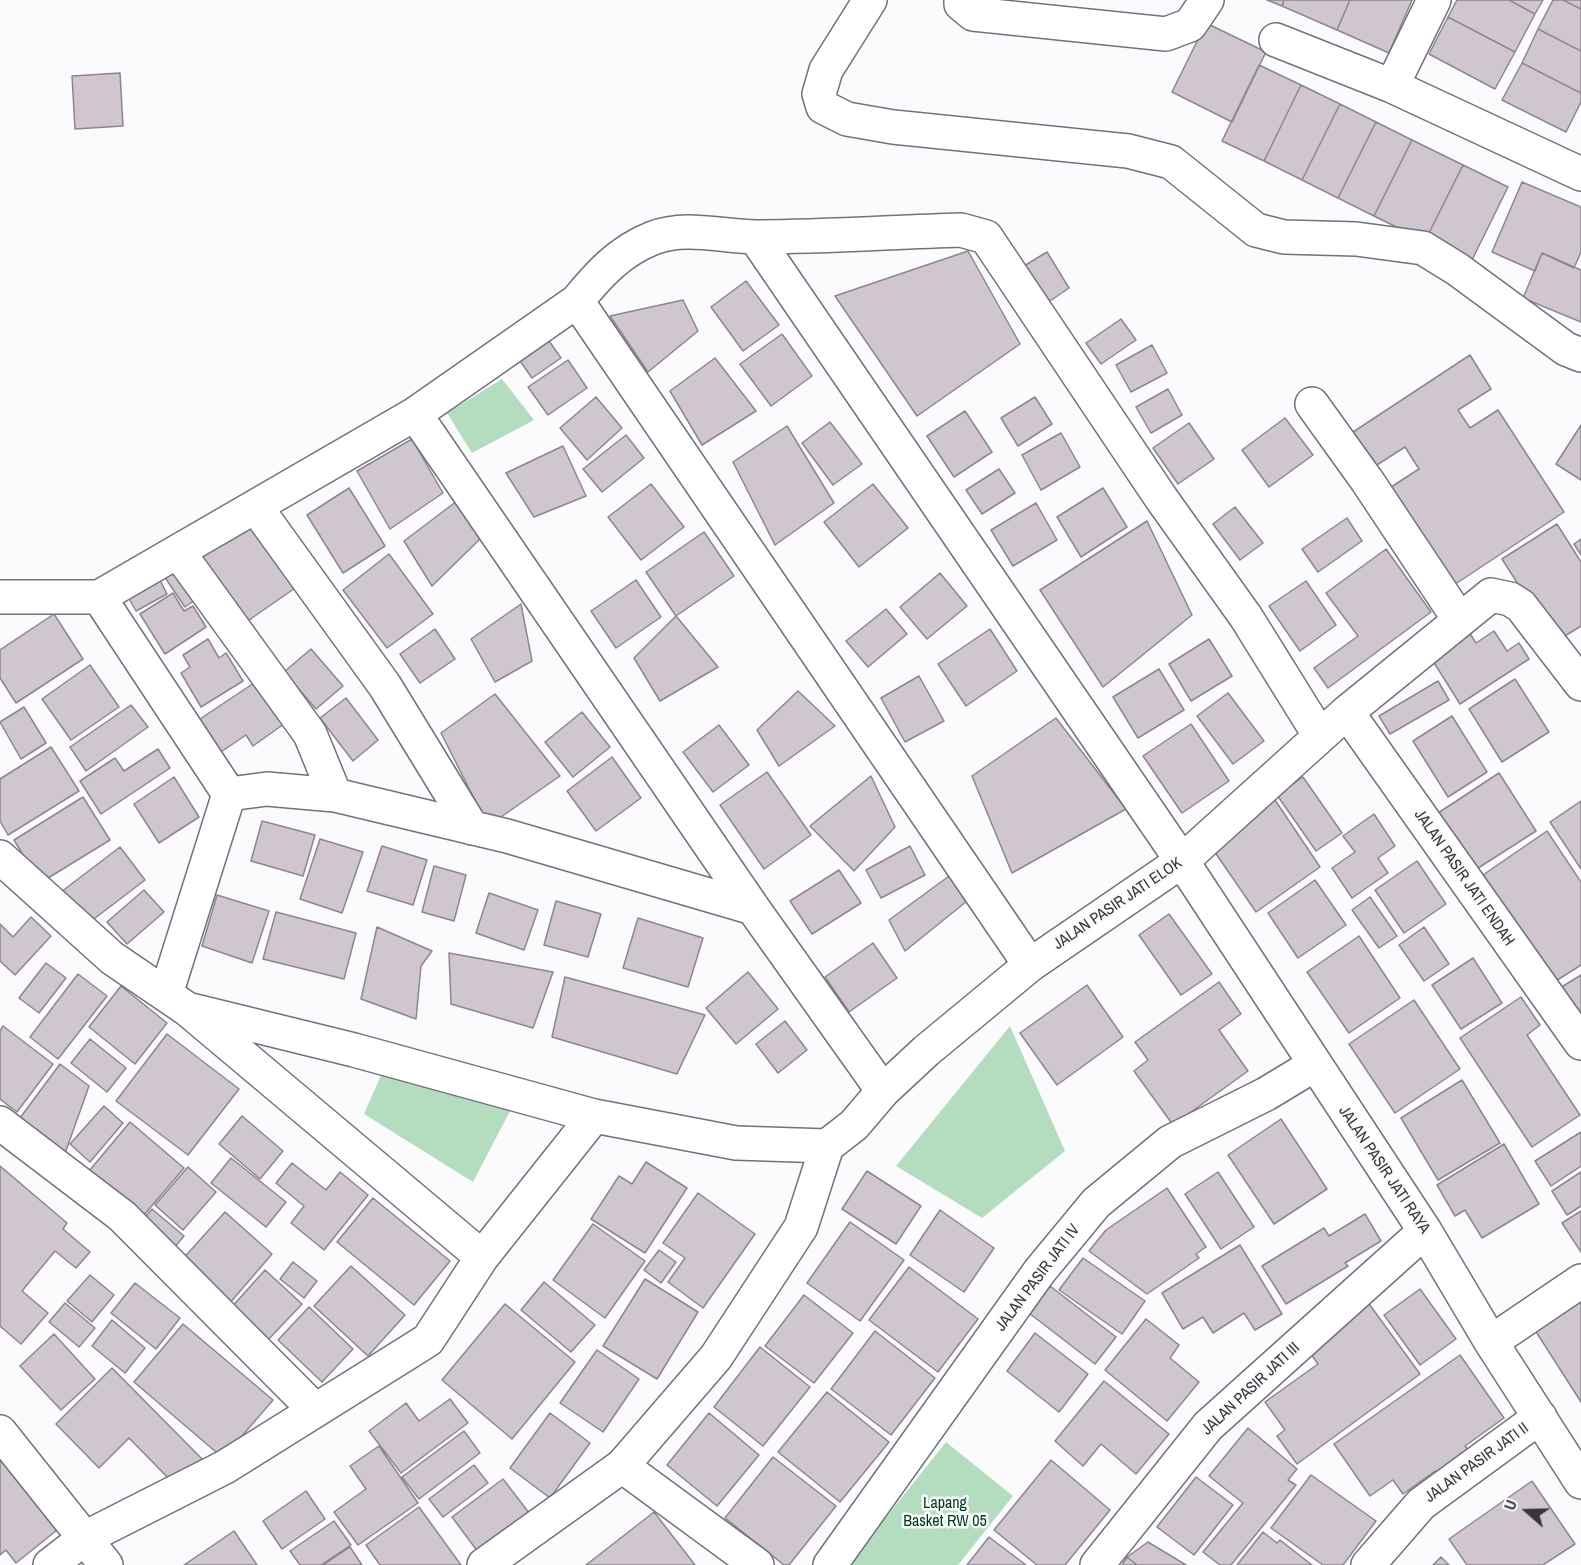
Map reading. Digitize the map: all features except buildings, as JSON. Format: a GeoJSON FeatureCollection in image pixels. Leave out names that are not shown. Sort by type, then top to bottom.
{"type":"FeatureCollection","features":[{"type":"Feature","properties":{"kind":"street"},"geometry":{"type":"LineString","coordinates":[[870,0],[826,70],[819,94],[823,107],[847,119],[1128,151],[1171,162],[1256,230],[1284,237],[1356,239],[1423,248],[1457,269],[1566,350],[1581,355]]}},
{"type":"Feature","properties":{"kind":"street"},"geometry":{"type":"LineString","coordinates":[[961,0],[961,4],[972,14],[1166,34],[1190,25],[1207,0]]}},
{"type":"Feature","properties":{"kind":"street"},"geometry":{"type":"LineString","coordinates":[[1392,86],[1434,0]]}},
{"type":"Feature","properties":{"kind":"street"},"geometry":{"type":"LineString","coordinates":[[1276,40],[1392,86],[1579,168]]}},
{"type":"Feature","properties":{"kind":"street"},"geometry":{"type":"LineString","coordinates":[[0,597],[99,597],[415,414],[578,301],[601,272],[629,249],[655,237],[682,231],[755,237],[962,230],[986,237],[1161,498],[1246,617],[1320,736]]}},
{"type":"Feature","properties":{"kind":"street","name":"JALAN PASIR JATI RAYA"},"geometry":{"type":"LineString","coordinates":[[755,237],[1182,861],[1425,1231],[1491,1342],[1581,1482]]}},
{"type":"Feature","properties":{"kind":"street"},"geometry":{"type":"LineString","coordinates":[[578,301],[1030,964]]}},
{"type":"Feature","properties":{"kind":"street"},"geometry":{"type":"LineString","coordinates":[[1312,404],[1368,482],[1459,619]]}},
{"type":"Feature","properties":{"kind":"street"},"geometry":{"type":"LineString","coordinates":[[415,414],[753,908],[883,1090]]}},
{"type":"Feature","properties":{"kind":"street"},"geometry":{"type":"LineString","coordinates":[[258,505],[266,521],[385,686],[472,828]]}},
{"type":"Feature","properties":{"kind":"street"},"geometry":{"type":"LineString","coordinates":[[181,551],[187,564],[310,734],[335,795]]}},
{"type":"Feature","properties":{"kind":"street","name":"JALAN PASIR JATI ELOK"},"geometry":{"type":"LineString","coordinates":[[827,1146],[854,1125],[883,1090],[1030,964],[1182,861],[1347,712],[1491,595],[1510,599],[1521,606],[1581,684]]}},
{"type":"Feature","properties":{"kind":"street"},"geometry":{"type":"LineString","coordinates":[[99,597],[229,794],[176,1002]]}},
{"type":"Feature","properties":{"kind":"street","name":"JALAN PASIR JATI ENDAH"},"geometry":{"type":"LineString","coordinates":[[1347,712],[1581,1043]]}},
{"type":"Feature","properties":{"kind":"street"},"geometry":{"type":"LineString","coordinates":[[229,794],[267,789],[335,795],[472,828],[753,908]]}},
{"type":"Feature","properties":{"kind":"street"},"geometry":{"type":"LineString","coordinates":[[0,857],[112,958],[176,1002],[482,1257]]}},
{"type":"Feature","properties":{"kind":"street"},"geometry":{"type":"LineString","coordinates":[[176,1002],[594,1116],[736,1143],[827,1146],[801,1227],[716,1357],[622,1466],[484,1565]]}},
{"type":"Feature","properties":{"kind":"street","name":"JALAN PASIR JATI IV"},"geometry":{"type":"LineString","coordinates":[[830,1565],[1039,1272],[1096,1203],[1170,1142],[1266,1095],[1314,1065]]}},
{"type":"Feature","properties":{"kind":"street"},"geometry":{"type":"LineString","coordinates":[[50,1565],[86,1538],[225,1467],[428,1340],[482,1257],[594,1116]]}},
{"type":"Feature","properties":{"kind":"street"},"geometry":{"type":"LineString","coordinates":[[0,1124],[122,1216],[315,1410]]}},
{"type":"Feature","properties":{"kind":"street","name":"JALAN PASIR JATI III"},"geometry":{"type":"LineString","coordinates":[[1097,1565],[1208,1426],[1425,1231]]}},
{"type":"Feature","properties":{"kind":"street"},"geometry":{"type":"LineString","coordinates":[[1491,1342],[1581,1281]]}},
{"type":"Feature","properties":{"kind":"street","name":"JALAN PASIR JATI II"},"geometry":{"type":"LineString","coordinates":[[1368,1565],[1421,1504],[1540,1417]]}},
{"type":"Feature","properties":{"kind":"street"},"geometry":{"type":"LineString","coordinates":[[0,1432],[106,1565]]}},
{"type":"Feature","properties":{"kind":"street"},"geometry":{"type":"LineString","coordinates":[[622,1466],[757,1565]]}},
{"type":"Feature","properties":{"kind":"green space"},"geometry":{"type":"Polygon","coordinates":[[[502,379],[534,420],[472,453],[447,413],[502,379]]]}},
{"type":"Feature","properties":{"kind":"green space"},"geometry":{"type":"Polygon","coordinates":[[[1010,1026],[1065,1151],[982,1218],[896,1166],[1010,1026]]]}},
{"type":"Feature","properties":{"kind":"green space"},"geometry":{"type":"Polygon","coordinates":[[[386,1064],[510,1111],[473,1182],[364,1114],[386,1064]]]}},
{"type":"Feature","properties":{"kind":"green space","name":"Lapang Basket RW 05"},"geometry":{"type":"Polygon","coordinates":[[[946,1442],[1013,1496],[958,1565],[848,1565],[946,1442]]]}}]}
